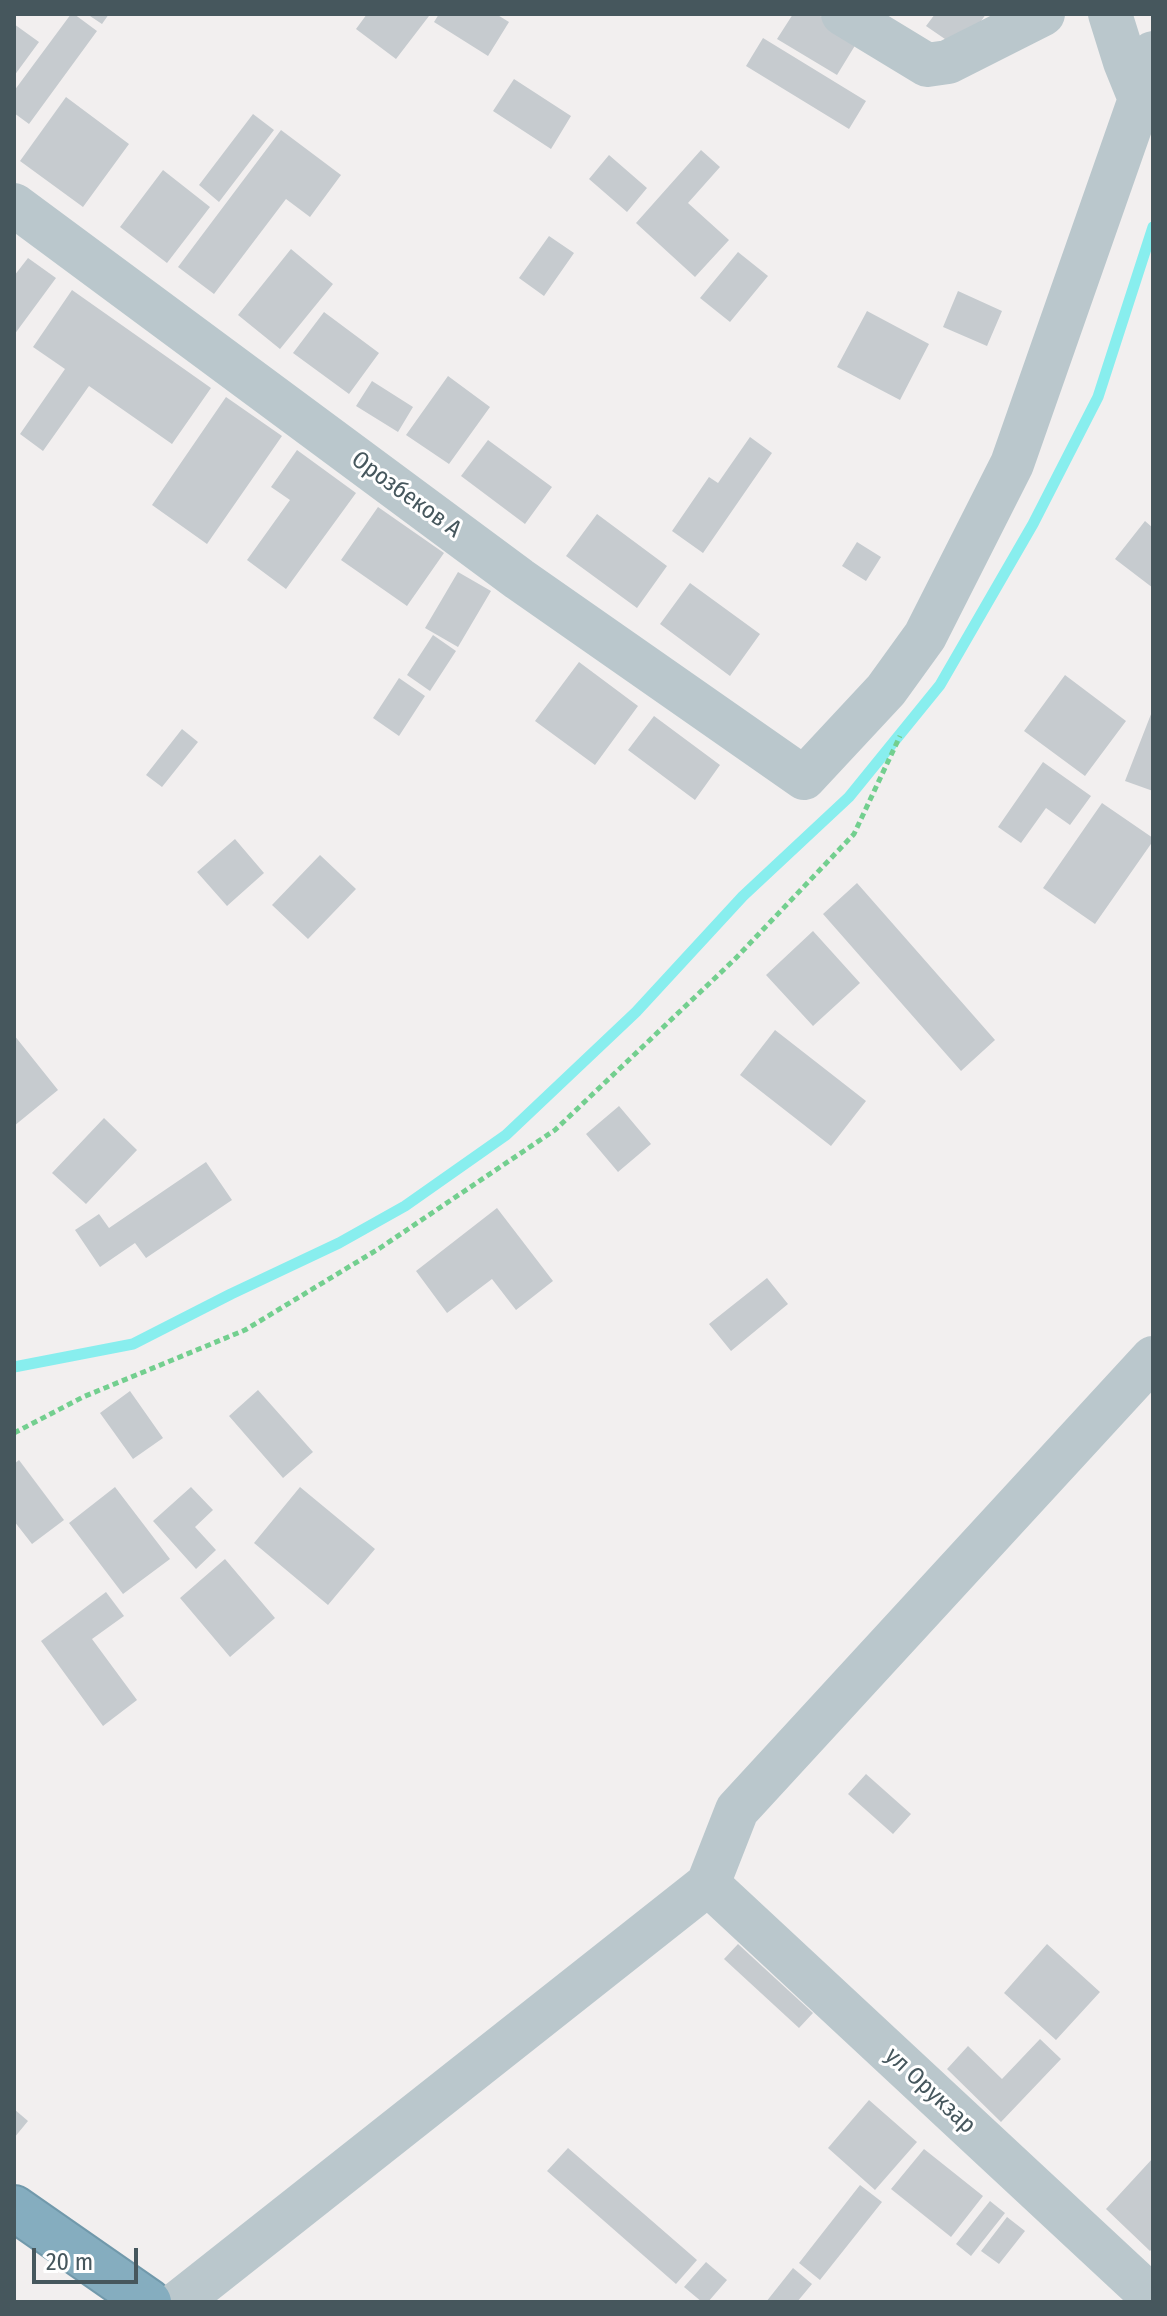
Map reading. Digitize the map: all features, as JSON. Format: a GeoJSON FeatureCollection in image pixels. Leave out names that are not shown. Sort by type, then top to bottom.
{"type":"FeatureCollection","features":[{"type":"Feature","properties":{"kind":"highway"},"geometry":{"type":"LineString","coordinates":[[14,2208],[149,2302]]}},
{"type":"Feature","properties":{"kind":"street"},"geometry":{"type":"LineString","coordinates":[[843,14],[927,65],[948,62],[1043,14]]}},
{"type":"Feature","properties":{"kind":"street"},"geometry":{"type":"LineString","coordinates":[[1110,14],[1140,99]]}},
{"type":"Feature","properties":{"kind":"street"},"geometry":{"type":"LineString","coordinates":[[1140,99],[1153,53]]}},
{"type":"Feature","properties":{"kind":"street","name":"Орозбеков А"},"geometry":{"type":"LineString","coordinates":[[14,205],[519,579],[804,778],[886,690],[925,636],[1012,464],[1140,99]]}},
{"type":"Feature","properties":{"kind":"street"},"geometry":{"type":"LineString","coordinates":[[179,2302],[708,1884],[737,1810],[1153,1358]]}},
{"type":"Feature","properties":{"kind":"street","name":"ул Орукзар"},"geometry":{"type":"LineString","coordinates":[[708,1884],[1153,2298]]}},
{"type":"Feature","properties":{"kind":"path"},"geometry":{"type":"LineString","coordinates":[[14,1433],[83,1397],[245,1330],[380,1248],[555,1130],[735,959],[854,834],[903,730]]}},
{"type":"Feature","properties":{"kind":"building"},"geometry":{"type":"Polygon","coordinates":[[[71,14],[97,31],[29,124],[14,113],[14,91],[71,14]]]}},
{"type":"Feature","properties":{"kind":"building"},"geometry":{"type":"Polygon","coordinates":[[[87,14],[109,14],[102,24],[87,14]]]}},
{"type":"Feature","properties":{"kind":"building"},"geometry":{"type":"Polygon","coordinates":[[[367,14],[429,16],[396,59],[356,29],[367,14]]]}},
{"type":"Feature","properties":{"kind":"building"},"geometry":{"type":"Polygon","coordinates":[[[439,14],[496,14],[509,22],[488,56],[434,22],[439,14]]]}},
{"type":"Feature","properties":{"kind":"building"},"geometry":{"type":"Polygon","coordinates":[[[793,14],[817,14],[859,39],[837,75],[777,39],[793,14]]]}},
{"type":"Feature","properties":{"kind":"building"},"geometry":{"type":"Polygon","coordinates":[[[935,14],[986,14],[961,50],[926,26],[935,14]]]}},
{"type":"Feature","properties":{"kind":"building"},"geometry":{"type":"Polygon","coordinates":[[[14,24],[39,42],[14,76],[14,24]]]}},
{"type":"Feature","properties":{"kind":"building"},"geometry":{"type":"Polygon","coordinates":[[[763,38],[866,101],[849,129],[746,66],[763,38]]]}},
{"type":"Feature","properties":{"kind":"building"},"geometry":{"type":"Polygon","coordinates":[[[514,79],[571,116],[551,149],[493,111],[514,79]]]}},
{"type":"Feature","properties":{"kind":"building"},"geometry":{"type":"Polygon","coordinates":[[[66,97],[129,144],[83,207],[20,161],[66,97]]]}},
{"type":"Feature","properties":{"kind":"building"},"geometry":{"type":"Polygon","coordinates":[[[253,114],[274,130],[219,202],[199,185],[253,114]]]}},
{"type":"Feature","properties":{"kind":"building"},"geometry":{"type":"Polygon","coordinates":[[[281,130],[341,175],[310,217],[286,199],[214,294],[178,267],[281,130]]]}},
{"type":"Feature","properties":{"kind":"building"},"geometry":{"type":"Polygon","coordinates":[[[701,150],[720,167],[688,203],[729,240],[695,277],[636,223],[701,150]]]}},
{"type":"Feature","properties":{"kind":"building"},"geometry":{"type":"Polygon","coordinates":[[[609,155],[647,188],[627,212],[589,179],[609,155]]]}},
{"type":"Feature","properties":{"kind":"building"},"geometry":{"type":"Polygon","coordinates":[[[163,170],[210,207],[167,263],[120,227],[163,170]]]}},
{"type":"Feature","properties":{"kind":"building"},"geometry":{"type":"Polygon","coordinates":[[[549,236],[574,253],[544,296],[519,278],[549,236]]]}},
{"type":"Feature","properties":{"kind":"building"},"geometry":{"type":"Polygon","coordinates":[[[291,249],[333,284],[280,349],[238,315],[291,249]]]}},
{"type":"Feature","properties":{"kind":"building"},"geometry":{"type":"Polygon","coordinates":[[[738,252],[768,276],[730,322],[700,298],[738,252]]]}},
{"type":"Feature","properties":{"kind":"building"},"geometry":{"type":"Polygon","coordinates":[[[28,258],[56,278],[14,335],[14,276],[28,258]]]}},
{"type":"Feature","properties":{"kind":"building"},"geometry":{"type":"Polygon","coordinates":[[[72,290],[211,388],[172,444],[89,386],[43,451],[20,434],[65,369],[33,347],[72,290]]]}},
{"type":"Feature","properties":{"kind":"building"},"geometry":{"type":"Polygon","coordinates":[[[958,291],[1002,311],[987,346],[943,327],[958,291]]]}},
{"type":"Feature","properties":{"kind":"building"},"geometry":{"type":"Polygon","coordinates":[[[867,311],[929,344],[900,400],[837,367],[867,311]]]}},
{"type":"Feature","properties":{"kind":"building"},"geometry":{"type":"Polygon","coordinates":[[[324,312],[379,353],[349,394],[293,353],[324,312]]]}},
{"type":"Feature","properties":{"kind":"building"},"geometry":{"type":"Polygon","coordinates":[[[448,376],[490,407],[449,464],[406,435],[448,376]]]}},
{"type":"Feature","properties":{"kind":"building"},"geometry":{"type":"Polygon","coordinates":[[[372,381],[413,407],[398,432],[356,406],[372,381]]]}},
{"type":"Feature","properties":{"kind":"building"},"geometry":{"type":"Polygon","coordinates":[[[226,397],[282,436],[207,544],[152,505],[226,397]]]}},
{"type":"Feature","properties":{"kind":"building"},"geometry":{"type":"Polygon","coordinates":[[[750,437],[772,453],[703,553],[672,531],[709,477],[718,483],[750,437]]]}},
{"type":"Feature","properties":{"kind":"building"},"geometry":{"type":"Polygon","coordinates":[[[488,440],[552,487],[525,524],[461,476],[488,440]]]}},
{"type":"Feature","properties":{"kind":"building"},"geometry":{"type":"Polygon","coordinates":[[[297,450],[356,493],[286,589],[247,560],[290,500],[271,487],[297,450]]]}},
{"type":"Feature","properties":{"kind":"building"},"geometry":{"type":"Polygon","coordinates":[[[378,507],[444,553],[407,606],[341,560],[378,507]]]}},
{"type":"Feature","properties":{"kind":"building"},"geometry":{"type":"Polygon","coordinates":[[[597,514],[667,566],[637,608],[566,556],[597,514]]]}},
{"type":"Feature","properties":{"kind":"building"},"geometry":{"type":"Polygon","coordinates":[[[1145,521],[1153,528],[1153,588],[1115,559],[1145,521]]]}},
{"type":"Feature","properties":{"kind":"building"},"geometry":{"type":"Polygon","coordinates":[[[857,542],[881,557],[866,581],[842,566],[857,542]]]}},
{"type":"Feature","properties":{"kind":"building"},"geometry":{"type":"Polygon","coordinates":[[[458,572],[491,591],[458,647],[425,628],[458,572]]]}},
{"type":"Feature","properties":{"kind":"building"},"geometry":{"type":"Polygon","coordinates":[[[690,583],[760,634],[730,676],[660,624],[690,583]]]}},
{"type":"Feature","properties":{"kind":"building"},"geometry":{"type":"Polygon","coordinates":[[[433,635],[456,651],[430,691],[407,675],[433,635]]]}},
{"type":"Feature","properties":{"kind":"building"},"geometry":{"type":"Polygon","coordinates":[[[579,662],[638,706],[595,765],[535,721],[579,662]]]}},
{"type":"Feature","properties":{"kind":"building"},"geometry":{"type":"Polygon","coordinates":[[[1065,675],[1126,721],[1085,776],[1024,731],[1065,675]]]}},
{"type":"Feature","properties":{"kind":"building"},"geometry":{"type":"Polygon","coordinates":[[[399,678],[425,696],[399,736],[373,718],[399,678]]]}},
{"type":"Feature","properties":{"kind":"building"},"geometry":{"type":"Polygon","coordinates":[[[1153,709],[1153,791],[1125,781],[1153,709]]]}},
{"type":"Feature","properties":{"kind":"building"},"geometry":{"type":"Polygon","coordinates":[[[654,716],[720,765],[695,800],[628,750],[654,716]]]}},
{"type":"Feature","properties":{"kind":"building"},"geometry":{"type":"Polygon","coordinates":[[[182,729],[198,742],[162,787],[146,775],[182,729]]]}},
{"type":"Feature","properties":{"kind":"building"},"geometry":{"type":"Polygon","coordinates":[[[1043,762],[1091,796],[1070,825],[1046,808],[1021,843],[998,827],[1043,762]]]}},
{"type":"Feature","properties":{"kind":"building"},"geometry":{"type":"Polygon","coordinates":[[[1102,803],[1153,838],[1153,841],[1095,924],[1043,888],[1102,803]]]}},
{"type":"Feature","properties":{"kind":"building"},"geometry":{"type":"Polygon","coordinates":[[[235,839],[264,873],[227,906],[197,872],[235,839]]]}},
{"type":"Feature","properties":{"kind":"building"},"geometry":{"type":"Polygon","coordinates":[[[320,855],[356,889],[308,939],[272,905],[320,855]]]}},
{"type":"Feature","properties":{"kind":"building"},"geometry":{"type":"Polygon","coordinates":[[[857,883],[995,1040],[961,1071],[823,914],[857,883]]]}},
{"type":"Feature","properties":{"kind":"building"},"geometry":{"type":"Polygon","coordinates":[[[813,931],[860,983],[813,1026],[766,975],[813,931]]]}},
{"type":"Feature","properties":{"kind":"building"},"geometry":{"type":"Polygon","coordinates":[[[775,1030],[866,1101],[831,1146],[740,1075],[775,1030]]]}},
{"type":"Feature","properties":{"kind":"building"},"geometry":{"type":"Polygon","coordinates":[[[14,1035],[58,1090],[14,1126],[14,1035]]]}},
{"type":"Feature","properties":{"kind":"building"},"geometry":{"type":"Polygon","coordinates":[[[619,1106],[651,1144],[618,1172],[586,1134],[619,1106]]]}},
{"type":"Feature","properties":{"kind":"building"},"geometry":{"type":"Polygon","coordinates":[[[104,1118],[137,1150],[86,1204],[52,1173],[104,1118]]]}},
{"type":"Feature","properties":{"kind":"building"},"geometry":{"type":"Polygon","coordinates":[[[206,1162],[232,1200],[146,1258],[135,1243],[100,1267],[75,1230],[99,1214],[109,1228],[206,1162]]]}},
{"type":"Feature","properties":{"kind":"building"},"geometry":{"type":"Polygon","coordinates":[[[497,1208],[553,1281],[516,1310],[492,1279],[447,1313],[416,1271],[497,1208]]]}},
{"type":"Feature","properties":{"kind":"building"},"geometry":{"type":"Polygon","coordinates":[[[767,1278],[788,1304],[731,1351],[709,1324],[767,1278]]]}},
{"type":"Feature","properties":{"kind":"building"},"geometry":{"type":"Polygon","coordinates":[[[258,1390],[313,1452],[283,1478],[229,1416],[258,1390]]]}},
{"type":"Feature","properties":{"kind":"building"},"geometry":{"type":"Polygon","coordinates":[[[130,1391],[163,1438],[133,1459],[100,1413],[130,1391]]]}},
{"type":"Feature","properties":{"kind":"building"},"geometry":{"type":"Polygon","coordinates":[[[19,1460],[64,1520],[32,1544],[14,1521],[14,1464],[19,1460]]]}},
{"type":"Feature","properties":{"kind":"building"},"geometry":{"type":"Polygon","coordinates":[[[115,1487],[170,1559],[123,1594],[69,1523],[115,1487]]]}},
{"type":"Feature","properties":{"kind":"building"},"geometry":{"type":"Polygon","coordinates":[[[191,1487],[213,1510],[195,1527],[216,1550],[196,1569],[153,1521],[191,1487]]]}},
{"type":"Feature","properties":{"kind":"building"},"geometry":{"type":"Polygon","coordinates":[[[300,1487],[375,1549],[328,1605],[254,1543],[300,1487]]]}},
{"type":"Feature","properties":{"kind":"building"},"geometry":{"type":"Polygon","coordinates":[[[225,1559],[275,1618],[230,1657],[180,1598],[225,1559]]]}},
{"type":"Feature","properties":{"kind":"building"},"geometry":{"type":"Polygon","coordinates":[[[106,1592],[124,1616],[92,1639],[137,1700],[103,1726],[41,1641],[106,1592]]]}},
{"type":"Feature","properties":{"kind":"building"},"geometry":{"type":"Polygon","coordinates":[[[866,1774],[911,1814],[893,1834],[848,1794],[866,1774]]]}},
{"type":"Feature","properties":{"kind":"building"},"geometry":{"type":"Polygon","coordinates":[[[738,1944],[813,2013],[799,2028],[724,1959],[738,1944]]]}},
{"type":"Feature","properties":{"kind":"building"},"geometry":{"type":"Polygon","coordinates":[[[1047,1944],[1100,1992],[1056,2040],[1004,1993],[1047,1944]]]}},
{"type":"Feature","properties":{"kind":"building"},"geometry":{"type":"Polygon","coordinates":[[[1040,2039],[1061,2059],[1001,2122],[947,2069],[968,2046],[1002,2079],[1040,2039]]]}},
{"type":"Feature","properties":{"kind":"building"},"geometry":{"type":"Polygon","coordinates":[[[869,2100],[917,2142],[875,2190],[828,2148],[869,2100]]]}},
{"type":"Feature","properties":{"kind":"building"},"geometry":{"type":"Polygon","coordinates":[[[14,2109],[28,2121],[14,2138],[14,2109]]]}},
{"type":"Feature","properties":{"kind":"building"},"geometry":{"type":"Polygon","coordinates":[[[568,2148],[697,2260],[676,2284],[547,2171],[568,2148]]]}},
{"type":"Feature","properties":{"kind":"building"},"geometry":{"type":"Polygon","coordinates":[[[924,2149],[983,2196],[951,2237],[891,2189],[924,2149]]]}},
{"type":"Feature","properties":{"kind":"building"},"geometry":{"type":"Polygon","coordinates":[[[1153,2158],[1153,2248],[1150,2251],[1106,2209],[1153,2158]]]}},
{"type":"Feature","properties":{"kind":"building"},"geometry":{"type":"Polygon","coordinates":[[[860,2185],[882,2202],[820,2280],[799,2263],[860,2185]]]}},
{"type":"Feature","properties":{"kind":"building"},"geometry":{"type":"Polygon","coordinates":[[[990,2201],[1005,2213],[971,2256],[956,2244],[990,2201]]]}},
{"type":"Feature","properties":{"kind":"building"},"geometry":{"type":"Polygon","coordinates":[[[1007,2217],[1025,2231],[999,2264],[981,2251],[1007,2217]]]}},
{"type":"Feature","properties":{"kind":"building"},"geometry":{"type":"Polygon","coordinates":[[[706,2262],[727,2280],[708,2302],[702,2302],[684,2287],[706,2262]]]}},
{"type":"Feature","properties":{"kind":"building"},"geometry":{"type":"Polygon","coordinates":[[[793,2268],[812,2284],[797,2302],[766,2302],[793,2268]]]}},
{"type":"Feature","properties":{"kind":"waterway"},"geometry":{"type":"LineString","coordinates":[[14,1367],[133,1344],[339,1243],[405,1206],[506,1135],[636,1012],[743,896],[849,797],[940,685],[1033,524],[1098,397],[1153,227]]}}]}
